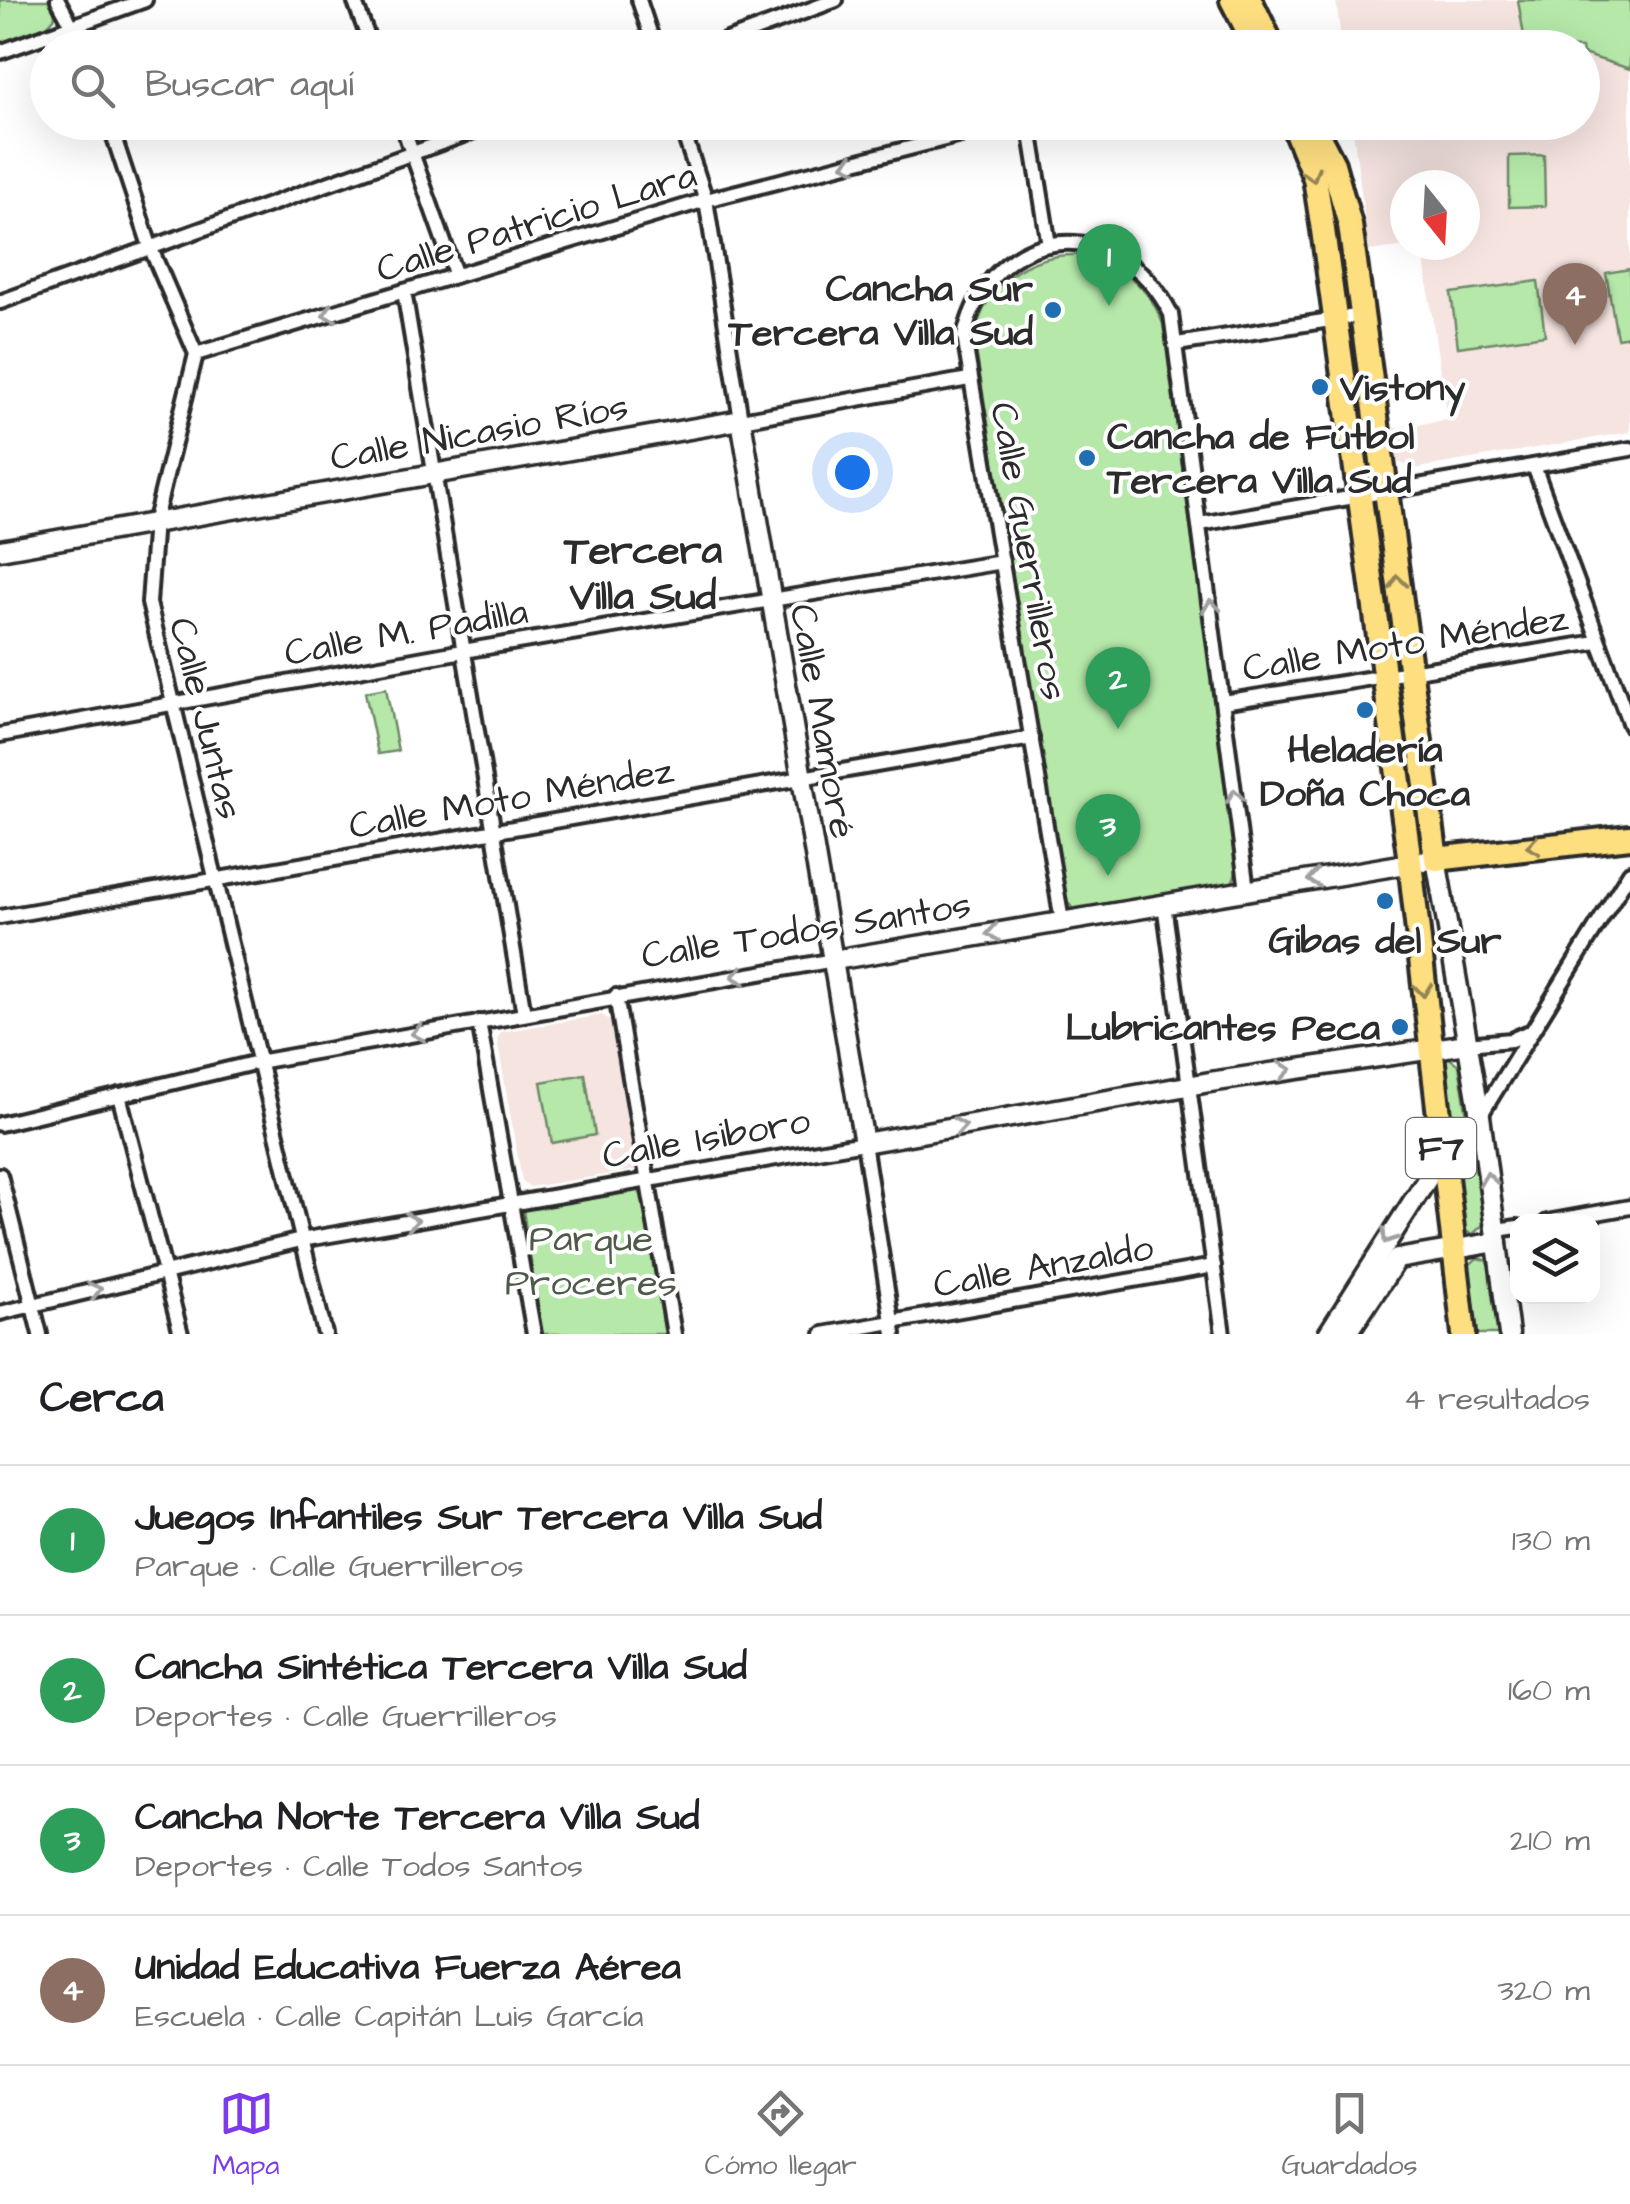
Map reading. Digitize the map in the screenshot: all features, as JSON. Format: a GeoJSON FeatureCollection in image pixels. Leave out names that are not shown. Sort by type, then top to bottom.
{"type":"FeatureCollection","features":[{"type":"Feature","properties":{"kind":"highway"},"geometry":{"type":"LineString","coordinates":[[1232,0],[1248,30]]}},
{"type":"Feature","properties":{"kind":"highway"},"geometry":{"type":"LineString","coordinates":[[1250,0],[1264,30]]}},
{"type":"Feature","properties":{"kind":"highway","name":"F7"},"geometry":{"type":"LineString","coordinates":[[1299,140],[1315,178],[1386,676],[1464,1334]]}},
{"type":"Feature","properties":{"kind":"highway"},"geometry":{"type":"LineString","coordinates":[[1320,140],[1343,194],[1436,858]]}},
{"type":"Feature","properties":{"kind":"highway","name":"Calle Todos Santos"},"geometry":{"type":"LineString","coordinates":[[1436,858],[1630,837]]}},
{"type":"Feature","properties":{"kind":"street"},"geometry":{"type":"LineString","coordinates":[[58,0],[75,30]]}},
{"type":"Feature","properties":{"kind":"street"},"geometry":{"type":"LineString","coordinates":[[62,30],[144,0]]}},
{"type":"Feature","properties":{"kind":"street"},"geometry":{"type":"LineString","coordinates":[[354,0],[365,30]]}},
{"type":"Feature","properties":{"kind":"street"},"geometry":{"type":"LineString","coordinates":[[639,0],[649,30]]}},
{"type":"Feature","properties":{"kind":"street"},"geometry":{"type":"LineString","coordinates":[[747,30],[802,6],[836,0]]}},
{"type":"Feature","properties":{"kind":"street"},"geometry":{"type":"LineString","coordinates":[[0,52],[30,41]]}},
{"type":"Feature","properties":{"kind":"street"},"geometry":{"type":"LineString","coordinates":[[115,140],[152,249],[196,354]]}},
{"type":"Feature","properties":{"kind":"street"},"geometry":{"type":"LineString","coordinates":[[408,140],[455,273]]}},
{"type":"Feature","properties":{"kind":"street"},"geometry":{"type":"LineString","coordinates":[[0,302],[451,140]]}},
{"type":"Feature","properties":{"kind":"street","name":"Calle Mamoré"},"geometry":{"type":"LineString","coordinates":[[686,140],[706,200],[893,1328]]}},
{"type":"Feature","properties":{"kind":"street","name":"Calle Patricio Lara"},"geometry":{"type":"LineString","coordinates":[[196,354],[706,200],[941,140]]}},
{"type":"Feature","properties":{"kind":"street"},"geometry":{"type":"LineString","coordinates":[[1032,140],[1049,245],[1088,245],[1132,261],[1161,293],[1172,314],[1247,890]]}},
{"type":"Feature","properties":{"kind":"street","name":"Calle Guerrilleros"},"geometry":{"type":"LineString","coordinates":[[1049,245],[1012,261],[986,282],[970,307],[964,336],[1062,922]]}},
{"type":"Feature","properties":{"kind":"street"},"geometry":{"type":"LineString","coordinates":[[404,291],[524,1014]]}},
{"type":"Feature","properties":{"kind":"street"},"geometry":{"type":"LineString","coordinates":[[1177,344],[1362,315]]}},
{"type":"Feature","properties":{"kind":"street","name":"Calle Juntas"},"geometry":{"type":"LineString","coordinates":[[196,354],[155,520],[149,604],[325,1334]]}},
{"type":"Feature","properties":{"kind":"street","name":"Calle Nicasio Ríos"},"geometry":{"type":"LineString","coordinates":[[0,550],[969,380]]}},
{"type":"Feature","properties":{"kind":"street"},"geometry":{"type":"LineString","coordinates":[[1200,524],[1630,450]]}},
{"type":"Feature","properties":{"kind":"street"},"geometry":{"type":"LineString","coordinates":[[1534,466],[1630,726]]}},
{"type":"Feature","properties":{"kind":"street","name":"Calle M. Padilla"},"geometry":{"type":"LineString","coordinates":[[0,735],[462,651],[1002,562]]}},
{"type":"Feature","properties":{"kind":"street","name":"Calle Moto Méndez"},"geometry":{"type":"LineString","coordinates":[[1223,702],[1596,642]]}},
{"type":"Feature","properties":{"kind":"street","name":"Calle Moto Méndez"},"geometry":{"type":"LineString","coordinates":[[0,917],[1032,738]]}},
{"type":"Feature","properties":{"kind":"street"},"geometry":{"type":"LineString","coordinates":[[1436,858],[1480,1116],[1509,1334]]}},
{"type":"Feature","properties":{"kind":"street","name":"Calle Todos Santos"},"geometry":{"type":"LineString","coordinates":[[0,1124],[258,1062],[616,996],[1436,858]]}},
{"type":"Feature","properties":{"kind":"street"},"geometry":{"type":"LineString","coordinates":[[1480,1116],[1630,872]]}},
{"type":"Feature","properties":{"kind":"street"},"geometry":{"type":"LineString","coordinates":[[1164,904],[1223,1334]]}},
{"type":"Feature","properties":{"kind":"street"},"geometry":{"type":"LineString","coordinates":[[616,996],[674,1334]]}},
{"type":"Feature","properties":{"kind":"street"},"geometry":{"type":"LineString","coordinates":[[479,1022],[534,1334]]}},
{"type":"Feature","properties":{"kind":"street"},"geometry":{"type":"LineString","coordinates":[[1467,1044],[1512,1040],[1529,1032]]}},
{"type":"Feature","properties":{"kind":"street","name":"Calle Isiboro"},"geometry":{"type":"LineString","coordinates":[[0,1314],[301,1240],[1189,1085],[1467,1044]]}},
{"type":"Feature","properties":{"kind":"street"},"geometry":{"type":"LineString","coordinates":[[119,1095],[180,1334]]}},
{"type":"Feature","properties":{"kind":"street"},"geometry":{"type":"LineString","coordinates":[[1328,1334],[1442,1156]]}},
{"type":"Feature","properties":{"kind":"street"},"geometry":{"type":"LineString","coordinates":[[0,1175],[40,1334]]}},
{"type":"Feature","properties":{"kind":"street"},"geometry":{"type":"LineString","coordinates":[[1592,1214],[1630,1207]]}},
{"type":"Feature","properties":{"kind":"street"},"geometry":{"type":"LineString","coordinates":[[1347,1334],[1396,1259],[1453,1248],[1510,1230]]}},
{"type":"Feature","properties":{"kind":"street","name":"Calle Anzaldo"},"geometry":{"type":"LineString","coordinates":[[822,1334],[893,1328],[1214,1266]]}},
{"type":"Feature","properties":{"kind":"shaded area"},"geometry":{"type":"Polygon","coordinates":[[[1336,0],[1518,0],[1523,30],[1340,30],[1336,0]]]}},
{"type":"Feature","properties":{"kind":"shaded area"},"geometry":{"type":"Polygon","coordinates":[[[1600,59],[1630,69],[1630,432],[1412,469],[1397,461],[1394,428],[1447,420],[1424,260],[1480,260],[1480,170],[1390,170],[1390,248],[1369,251],[1354,140],[1600,140],[1600,59]]]}},
{"type":"Feature","properties":{"kind":"shaded area"},"geometry":{"type":"Polygon","coordinates":[[[602,1015],[610,1021],[636,1170],[530,1187],[522,1181],[497,1039],[501,1032],[602,1015]]]}},
{"type":"Feature","properties":{"kind":"green space"},"geometry":{"type":"Polygon","coordinates":[[[0,0],[53,0],[55,17],[46,27],[0,44],[0,0]]]}},
{"type":"Feature","properties":{"kind":"green space"},"geometry":{"type":"Polygon","coordinates":[[[1518,0],[1630,0],[1630,69],[1600,59],[1600,30],[1523,30],[1518,0]]]}},
{"type":"Feature","properties":{"kind":"green space"},"geometry":{"type":"Polygon","coordinates":[[[1544,155],[1545,206],[1509,207],[1509,156],[1544,155]]]}},
{"type":"Feature","properties":{"kind":"green space"},"geometry":{"type":"Polygon","coordinates":[[[1079,255],[1107,264],[1130,278],[1149,297],[1163,324],[1237,869],[1233,881],[1226,885],[1074,910],[1065,899],[974,338],[987,302],[1010,276],[1041,260],[1079,255]]]}},
{"type":"Feature","properties":{"kind":"green space"},"geometry":{"type":"Polygon","coordinates":[[[1630,269],[1630,336],[1617,338],[1606,273],[1630,269]]]}},
{"type":"Feature","properties":{"kind":"green space"},"geometry":{"type":"Polygon","coordinates":[[[1538,281],[1545,335],[1458,347],[1451,293],[1538,281]]]}},
{"type":"Feature","properties":{"kind":"green space"},"geometry":{"type":"Polygon","coordinates":[[[386,688],[398,751],[378,754],[365,692],[386,688]]]}},
{"type":"Feature","properties":{"kind":"green space"},"geometry":{"type":"Polygon","coordinates":[[[1449,1058],[1459,1065],[1484,1224],[1473,1234],[1463,1231],[1443,1061],[1449,1058]]]}},
{"type":"Feature","properties":{"kind":"green space"},"geometry":{"type":"Polygon","coordinates":[[[585,1074],[595,1135],[552,1143],[541,1082],[585,1074]]]}},
{"type":"Feature","properties":{"kind":"green space","name":"Parque Proceres"},"geometry":{"type":"Polygon","coordinates":[[[639,1191],[643,1199],[665,1334],[542,1334],[523,1210],[639,1191]]]}},
{"type":"Feature","properties":{"kind":"green space"},"geometry":{"type":"Polygon","coordinates":[[[1477,1258],[1486,1260],[1491,1268],[1499,1334],[1475,1334],[1467,1267],[1477,1258]]]}},
{"type":"Feature","properties":{"kind":"place","name":"Juegos Infantiles Sur Tercera Villa Sud"},"geometry":{"type":"Point","coordinates":[1109,306]}},
{"type":"Feature","properties":{"kind":"place","name":"Cancha Sur Tercera Villa Sud"},"geometry":{"type":"Point","coordinates":[1053,310]}},
{"type":"Feature","properties":{"kind":"place","name":"Unidad Educativa Fuerza Aérea"},"geometry":{"type":"Point","coordinates":[1575,345]}},
{"type":"Feature","properties":{"kind":"place","name":"Vistony"},"geometry":{"type":"Point","coordinates":[1320,387]}},
{"type":"Feature","properties":{"kind":"place","name":"Cancha de Fútbol Tercera Villa Sud"},"geometry":{"type":"Point","coordinates":[1087,458]}},
{"type":"Feature","properties":{"kind":"place","name":"Heladería Doña Choca"},"geometry":{"type":"Point","coordinates":[1365,710]}},
{"type":"Feature","properties":{"kind":"place","name":"Cancha Sintética Tercera Villa Sud"},"geometry":{"type":"Point","coordinates":[1118,729]}},
{"type":"Feature","properties":{"kind":"place","name":"Cancha Norte Tercera Villa Sud"},"geometry":{"type":"Point","coordinates":[1108,876]}},
{"type":"Feature","properties":{"kind":"place","name":"Gibas del Sur"},"geometry":{"type":"Point","coordinates":[1385,901]}},
{"type":"Feature","properties":{"kind":"place","name":"Lubricantes Peca"},"geometry":{"type":"Point","coordinates":[1400,1027]}},
{"type":"Feature","properties":{"kind":"district","name":"Tercera Villa Sud"},"geometry":{"type":"Point","coordinates":[643,572]}}]}
